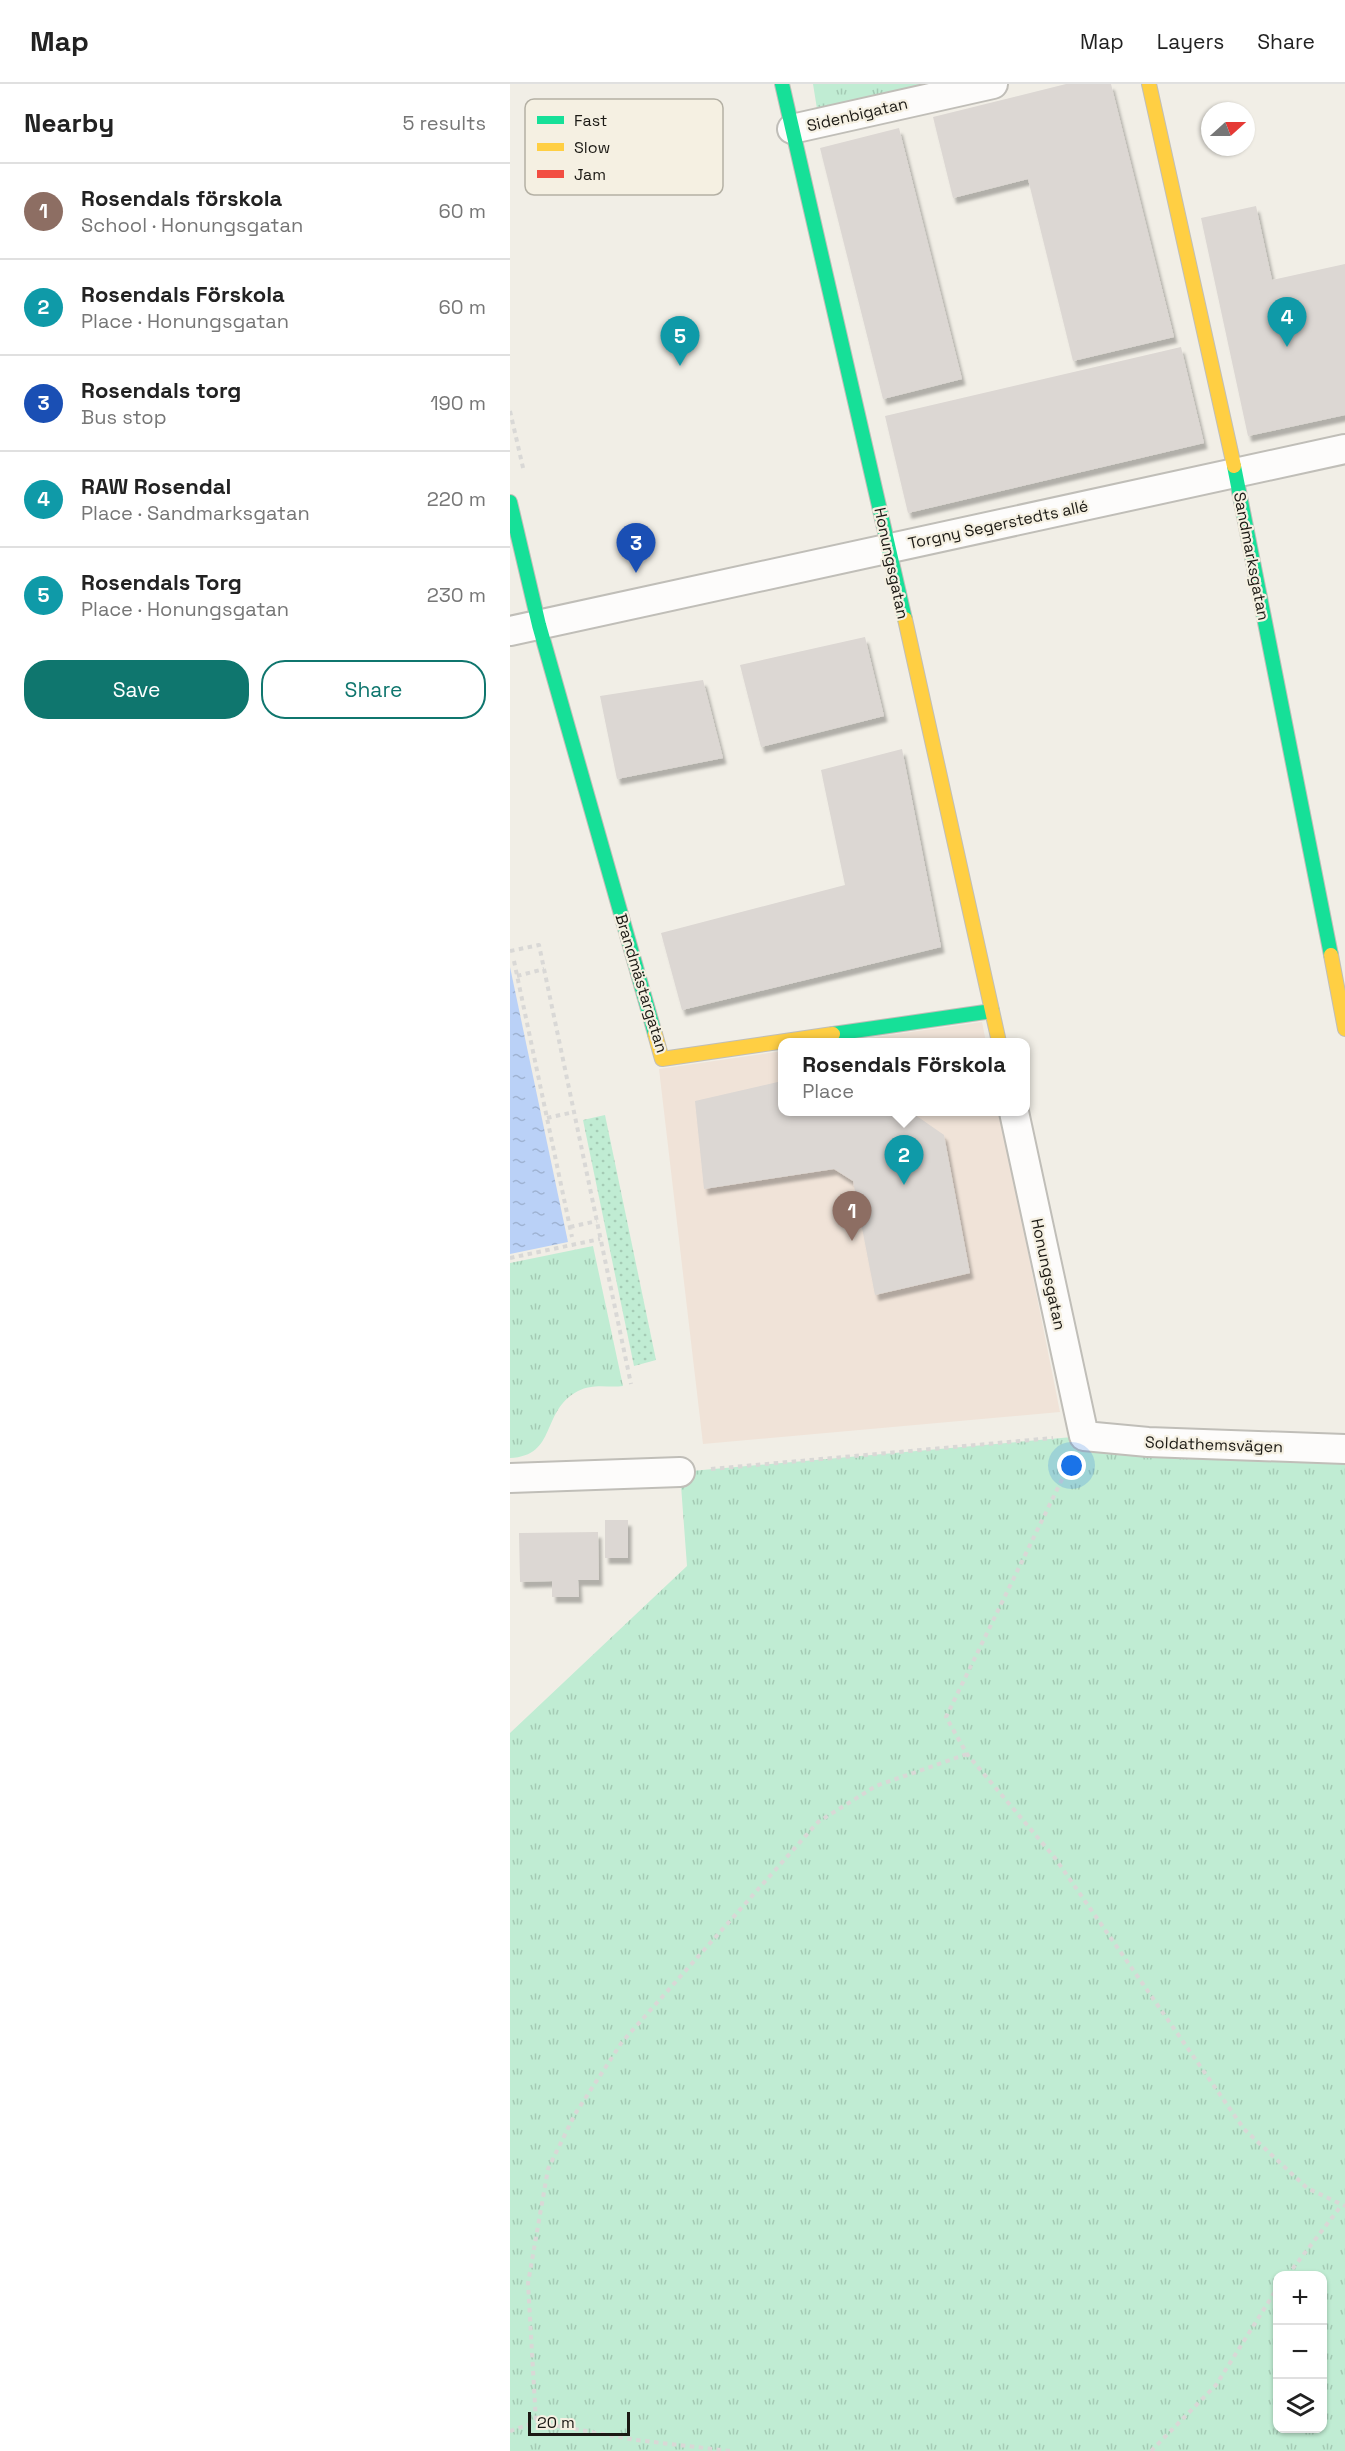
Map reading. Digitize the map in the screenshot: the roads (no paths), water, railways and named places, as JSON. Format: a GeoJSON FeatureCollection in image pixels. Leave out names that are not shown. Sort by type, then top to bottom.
{"type":"FeatureCollection","features":[{"type":"Feature","properties":{"kind":"street","name":"Honungsgatan"},"geometry":{"type":"LineString","coordinates":[[782,84],[889,548],[998,1038]]}},
{"type":"Feature","properties":{"kind":"street","name":"Sidenbigatan"},"geometry":{"type":"LineString","coordinates":[[792,129],[993,84]]}},
{"type":"Feature","properties":{"kind":"street","name":"Sandmarksgatan"},"geometry":{"type":"LineString","coordinates":[[1149,84],[1235,472],[1345,1029]]}},
{"type":"Feature","properties":{"kind":"street","name":"Torgny Segerstedts allé"},"geometry":{"type":"LineString","coordinates":[[510,631],[1345,449]]}},
{"type":"Feature","properties":{"kind":"street"},"geometry":{"type":"LineString","coordinates":[[510,502],[539,625]]}},
{"type":"Feature","properties":{"kind":"street","name":"Brandmästargatan"},"geometry":{"type":"LineString","coordinates":[[539,625],[662,1059],[778,1042]]}},
{"type":"Feature","properties":{"kind":"street","name":"Brandmästargatan"},"geometry":{"type":"LineString","coordinates":[[806,1038],[992,1011]]}},
{"type":"Feature","properties":{"kind":"street","name":"Honungsgatan"},"geometry":{"type":"LineString","coordinates":[[1015,1116],[1084,1436]]}},
{"type":"Feature","properties":{"kind":"street","name":"Soldathemsvägen"},"geometry":{"type":"LineString","coordinates":[[1084,1436],[1148,1442],[1345,1449]]}},
{"type":"Feature","properties":{"kind":"street"},"geometry":{"type":"LineString","coordinates":[[510,1478],[680,1472]]}},
{"type":"Feature","properties":{"kind":"water"},"geometry":{"type":"Polygon","coordinates":[[[510,967],[568,1242],[510,1254],[510,967]]]}},
{"type":"Feature","properties":{"kind":"place","name":"RAW Rosendal"},"geometry":{"type":"Point","coordinates":[1287,347]}},
{"type":"Feature","properties":{"kind":"place","name":"Rosendals Torg"},"geometry":{"type":"Point","coordinates":[680,366]}},
{"type":"Feature","properties":{"kind":"place","name":"Rosendals torg"},"geometry":{"type":"Point","coordinates":[636,573]}},
{"type":"Feature","properties":{"kind":"place","name":"Rosendals Förskola"},"geometry":{"type":"Point","coordinates":[904,1185]}},
{"type":"Feature","properties":{"kind":"place","name":"Rosendals förskola"},"geometry":{"type":"Point","coordinates":[852,1241]}}]}
